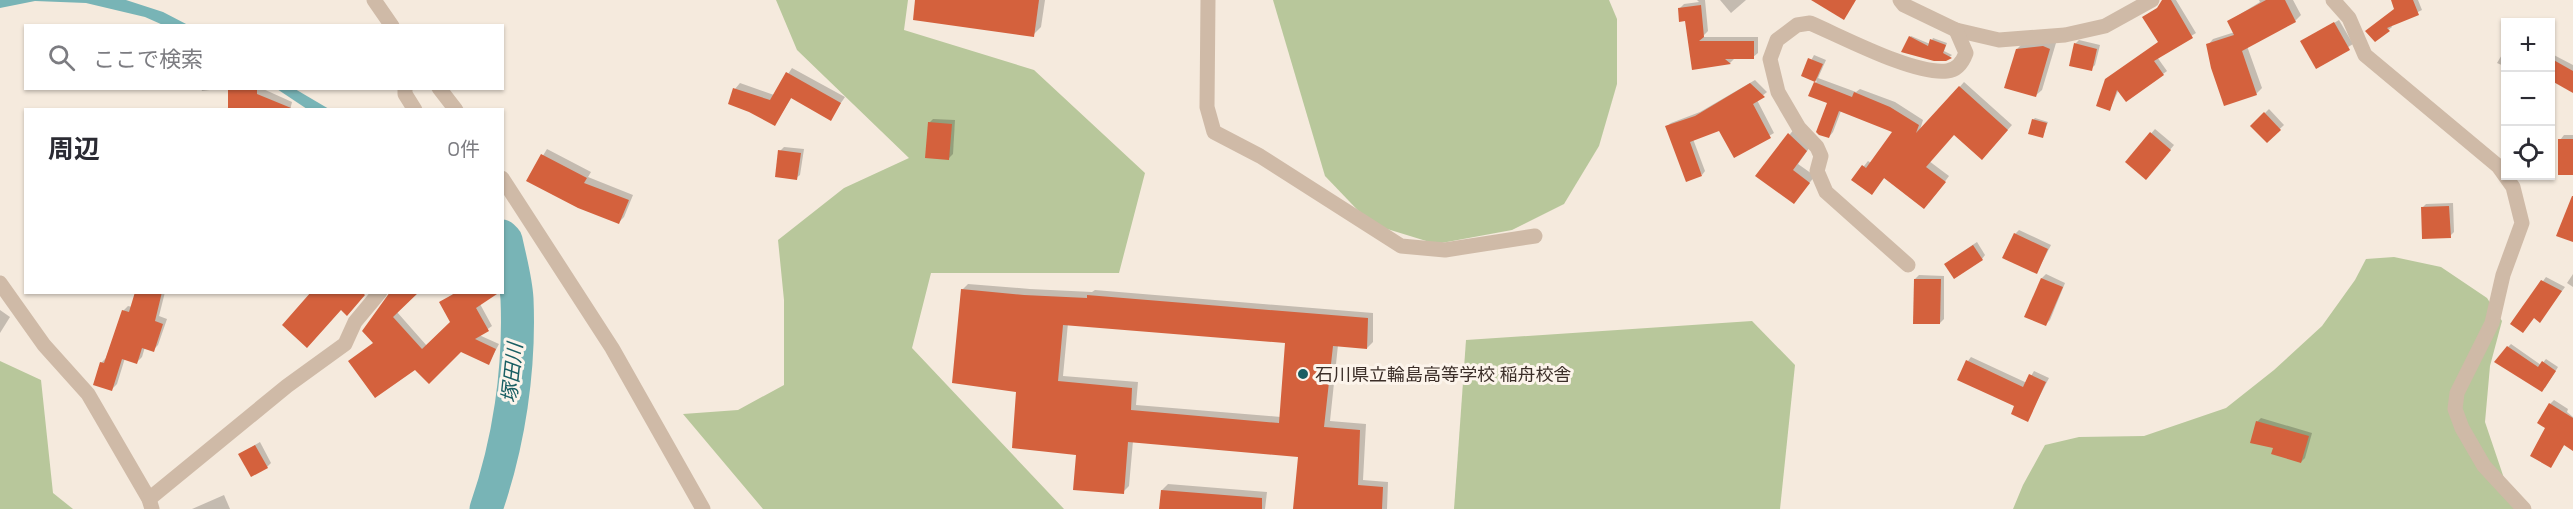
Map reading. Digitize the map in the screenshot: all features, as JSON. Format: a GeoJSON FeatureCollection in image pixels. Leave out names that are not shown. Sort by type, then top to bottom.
{"type":"FeatureCollection","features":[{"type":"Feature","properties":{"kind":"street"},"geometry":{"type":"LineString","coordinates":[[374,0],[391,24]]}},
{"type":"Feature","properties":{"kind":"street"},"geometry":{"type":"LineString","coordinates":[[1208,0],[1207,107],[1214,132],[1260,156],[1401,246],[1445,250],[1535,236]]}},
{"type":"Feature","properties":{"kind":"street"},"geometry":{"type":"LineString","coordinates":[[1900,0],[1956,30],[1999,40],[2066,35],[2105,26],[2151,0]]}},
{"type":"Feature","properties":{"kind":"street"},"geometry":{"type":"LineString","coordinates":[[2333,0],[2349,18],[2365,54],[2498,166],[2512,187],[2522,223],[2503,275],[2492,323],[2457,393],[2455,409],[2462,428],[2484,466],[2524,509]]}},
{"type":"Feature","properties":{"kind":"street"},"geometry":{"type":"LineString","coordinates":[[1908,265],[1826,192],[1817,171],[1821,156],[1817,147],[1799,128],[1778,92],[1770,58],[1778,40],[1797,25],[1810,23],[1910,67],[1948,71],[1962,63],[1966,53],[1956,30]]}},
{"type":"Feature","properties":{"kind":"street"},"geometry":{"type":"LineString","coordinates":[[405,90],[414,108]]}},
{"type":"Feature","properties":{"kind":"street"},"geometry":{"type":"LineString","coordinates":[[441,90],[454,108]]}},
{"type":"Feature","properties":{"kind":"street"},"geometry":{"type":"LineString","coordinates":[[504,181],[612,348],[703,509]]}},
{"type":"Feature","properties":{"kind":"street"},"geometry":{"type":"LineString","coordinates":[[0,284],[44,345],[88,394],[150,504],[287,386],[345,344],[355,322],[378,294]]}},
{"type":"Feature","properties":{"kind":"green space"},"geometry":{"type":"Polygon","coordinates":[[[776,0],[908,0],[904,30],[1034,70],[1145,173],[1119,273],[931,273],[912,348],[1064,509],[763,509],[683,414],[738,410],[784,385],[784,300],[778,240],[844,188],[909,158],[797,50],[776,0]]]}},
{"type":"Feature","properties":{"kind":"green space"},"geometry":{"type":"Polygon","coordinates":[[[1273,0],[1609,0],[1617,19],[1617,84],[1599,146],[1564,204],[1512,230],[1436,244],[1371,224],[1325,176],[1273,0]]]}},
{"type":"Feature","properties":{"kind":"green space"},"geometry":{"type":"Polygon","coordinates":[[[2394,257],[2441,267],[2487,298],[2502,321],[2490,366],[2485,422],[2509,493],[2528,509],[2013,509],[2045,445],[2079,437],[2144,436],[2226,408],[2274,370],[2322,326],[2355,280],[2366,259],[2394,257]]]}},
{"type":"Feature","properties":{"kind":"green space"},"geometry":{"type":"Polygon","coordinates":[[[1752,321],[1795,365],[1780,509],[1454,509],[1466,340],[1752,321]]]}},
{"type":"Feature","properties":{"kind":"green space"},"geometry":{"type":"Polygon","coordinates":[[[0,361],[41,380],[53,493],[73,509],[0,509],[0,361]]]}},
{"type":"Feature","properties":{"kind":"water"},"geometry":{"type":"Polygon","coordinates":[[[0,0],[126,0],[163,12],[186,24],[161,24],[145,17],[86,3],[35,1],[0,8],[0,0]]]}},
{"type":"Feature","properties":{"kind":"water"},"geometry":{"type":"Polygon","coordinates":[[[278,90],[297,90],[327,108],[306,108],[278,90]]]}},
{"type":"Feature","properties":{"kind":"building"},"geometry":{"type":"Polygon","coordinates":[[[915,0],[1039,0],[1034,37],[913,20],[915,0]]]}},
{"type":"Feature","properties":{"kind":"building"},"geometry":{"type":"Polygon","coordinates":[[[1811,0],[1856,0],[1844,20],[1811,0]]]}},
{"type":"Feature","properties":{"kind":"building"},"geometry":{"type":"Polygon","coordinates":[[[2162,0],[2171,0],[2193,38],[2154,61],[2164,75],[2126,102],[2117,90],[2110,111],[2096,106],[2105,79],[2158,42],[2142,17],[2157,8],[2162,0]]]}},
{"type":"Feature","properties":{"kind":"building"},"geometry":{"type":"Polygon","coordinates":[[[2266,0],[2285,0],[2296,22],[2242,51],[2257,95],[2224,106],[2211,68],[2206,44],[2234,35],[2227,21],[2266,0]]]}},
{"type":"Feature","properties":{"kind":"building"},"geometry":{"type":"Polygon","coordinates":[[[2391,0],[2413,0],[2419,15],[2387,28],[2390,31],[2375,42],[2365,31],[2394,9],[2391,0]]]}},
{"type":"Feature","properties":{"kind":"building"},"geometry":{"type":"Polygon","coordinates":[[[1701,5],[1704,37],[1699,41],[1754,41],[1754,59],[1725,59],[1731,64],[1692,70],[1685,21],[1679,22],[1678,8],[1701,5]]]}},
{"type":"Feature","properties":{"kind":"building"},"geometry":{"type":"Polygon","coordinates":[[[2334,22],[2350,50],[2316,69],[2300,41],[2334,22]]]}},
{"type":"Feature","properties":{"kind":"building"},"geometry":{"type":"Polygon","coordinates":[[[1909,36],[1928,46],[1930,39],[1946,45],[1943,53],[1952,58],[1946,61],[1934,61],[1901,52],[1909,36]]]}},
{"type":"Feature","properties":{"kind":"building"},"geometry":{"type":"Polygon","coordinates":[[[2074,43],[2097,49],[2092,71],[2069,66],[2074,43]]]}},
{"type":"Feature","properties":{"kind":"building"},"geometry":{"type":"Polygon","coordinates":[[[2043,46],[2050,49],[2036,97],[2004,88],[2016,49],[2043,46]]]}},
{"type":"Feature","properties":{"kind":"building"},"geometry":{"type":"Polygon","coordinates":[[[1808,58],[1823,64],[1815,82],[1801,76],[1808,58]]]}},
{"type":"Feature","properties":{"kind":"building"},"geometry":{"type":"Polygon","coordinates":[[[2555,61],[2573,71],[2573,93],[2555,83],[2555,61]]]}},
{"type":"Feature","properties":{"kind":"building"},"geometry":{"type":"Polygon","coordinates":[[[786,72],[841,103],[831,121],[791,98],[775,126],[728,104],[733,88],[770,100],[786,72]]]}},
{"type":"Feature","properties":{"kind":"building"},"geometry":{"type":"Polygon","coordinates":[[[1814,82],[1852,97],[1854,92],[1890,107],[1919,125],[1916,133],[1959,86],[2008,130],[1982,160],[1954,135],[1926,167],[1946,182],[1924,209],[1884,178],[1872,195],[1851,180],[1862,165],[1866,168],[1892,132],[1839,111],[1829,138],[1819,135],[1816,132],[1827,103],[1808,96],[1814,82]]]}},
{"type":"Feature","properties":{"kind":"building"},"geometry":{"type":"Polygon","coordinates":[[[1750,83],[1765,97],[1753,104],[1771,138],[1734,158],[1719,131],[1690,142],[1702,176],[1686,182],[1665,126],[1695,116],[1750,83]]]}},
{"type":"Feature","properties":{"kind":"building"},"geometry":{"type":"Polygon","coordinates":[[[228,90],[257,90],[257,94],[291,108],[228,108],[228,90]]]}},
{"type":"Feature","properties":{"kind":"building"},"geometry":{"type":"Polygon","coordinates":[[[2264,112],[2281,130],[2267,143],[2250,126],[2264,112]]]}},
{"type":"Feature","properties":{"kind":"building"},"geometry":{"type":"Polygon","coordinates":[[[2032,119],[2047,123],[2043,138],[2028,134],[2032,119]]]}},
{"type":"Feature","properties":{"kind":"building"},"geometry":{"type":"Polygon","coordinates":[[[928,122],[952,124],[949,160],[925,158],[928,122]]]}},
{"type":"Feature","properties":{"kind":"building"},"geometry":{"type":"Polygon","coordinates":[[[2150,132],[2171,150],[2146,180],[2125,162],[2150,132]]]}},
{"type":"Feature","properties":{"kind":"building"},"geometry":{"type":"Polygon","coordinates":[[[1788,133],[1807,151],[1793,170],[1810,183],[1794,204],[1755,176],[1788,133]]]}},
{"type":"Feature","properties":{"kind":"building"},"geometry":{"type":"Polygon","coordinates":[[[2558,139],[2573,139],[2573,175],[2558,175],[2558,139]]]}},
{"type":"Feature","properties":{"kind":"building"},"geometry":{"type":"Polygon","coordinates":[[[778,150],[801,153],[797,180],[775,177],[778,150]]]}},
{"type":"Feature","properties":{"kind":"building"},"geometry":{"type":"Polygon","coordinates":[[[541,154],[587,178],[584,183],[629,200],[619,224],[578,208],[526,181],[541,154]]]}},
{"type":"Feature","properties":{"kind":"building"},"geometry":{"type":"Polygon","coordinates":[[[2573,196],[2573,242],[2556,236],[2573,196]]]}},
{"type":"Feature","properties":{"kind":"building"},"geometry":{"type":"Polygon","coordinates":[[[2449,206],[2451,238],[2422,239],[2421,207],[2449,206]]]}},
{"type":"Feature","properties":{"kind":"building"},"geometry":{"type":"Polygon","coordinates":[[[2014,233],[2048,249],[2037,274],[2002,258],[2014,233]]]}},
{"type":"Feature","properties":{"kind":"building"},"geometry":{"type":"Polygon","coordinates":[[[1973,245],[1983,260],[1954,279],[1944,264],[1973,245]]]}},
{"type":"Feature","properties":{"kind":"building"},"geometry":{"type":"Polygon","coordinates":[[[2041,278],[2063,287],[2046,326],[2024,317],[2041,278]]]}},
{"type":"Feature","properties":{"kind":"building"},"geometry":{"type":"Polygon","coordinates":[[[1914,279],[1941,279],[1940,324],[1913,324],[1914,279]]]}},
{"type":"Feature","properties":{"kind":"building"},"geometry":{"type":"Polygon","coordinates":[[[2541,280],[2562,291],[2540,323],[2534,318],[2523,333],[2510,324],[2541,280]]]}},
{"type":"Feature","properties":{"kind":"building"},"geometry":{"type":"Polygon","coordinates":[[[961,289],[1087,298],[1087,295],[1368,318],[1367,349],[1333,346],[1324,427],[1360,430],[1358,485],[1383,487],[1382,509],[1293,509],[1298,457],[1128,442],[1124,494],[1073,490],[1076,455],[1012,448],[1016,392],[952,383],[961,289]],[[1063,325],[1058,381],[1132,388],[1131,410],[1279,423],[1285,343],[1063,325]]]}},
{"type":"Feature","properties":{"kind":"building"},"geometry":{"type":"Polygon","coordinates":[[[134,294],[162,294],[155,321],[163,324],[154,352],[142,348],[137,364],[122,359],[112,391],[93,385],[100,362],[104,363],[122,310],[129,312],[134,294]]]}},
{"type":"Feature","properties":{"kind":"building"},"geometry":{"type":"Polygon","coordinates":[[[309,294],[365,295],[347,316],[341,310],[307,348],[282,325],[309,294]]]}},
{"type":"Feature","properties":{"kind":"building"},"geometry":{"type":"Polygon","coordinates":[[[389,294],[417,294],[393,317],[422,349],[450,322],[439,302],[453,294],[497,294],[476,308],[489,331],[475,339],[496,349],[489,365],[461,352],[429,384],[415,370],[375,398],[348,361],[373,343],[362,331],[389,294]]]}},
{"type":"Feature","properties":{"kind":"building"},"geometry":{"type":"Polygon","coordinates":[[[2507,346],[2538,367],[2542,361],[2556,371],[2542,392],[2494,362],[2507,346]]]}},
{"type":"Feature","properties":{"kind":"building"},"geometry":{"type":"Polygon","coordinates":[[[1966,360],[2023,387],[2029,374],[2046,382],[2028,422],[2011,414],[2014,406],[1957,380],[1966,360]]]}},
{"type":"Feature","properties":{"kind":"building"},"geometry":{"type":"Polygon","coordinates":[[[2549,403],[2573,418],[2573,451],[2564,445],[2551,468],[2530,456],[2545,428],[2537,423],[2549,403]]]}},
{"type":"Feature","properties":{"kind":"building"},"geometry":{"type":"Polygon","coordinates":[[[2256,421],[2309,436],[2301,463],[2271,454],[2273,448],[2250,443],[2256,421]]]}},
{"type":"Feature","properties":{"kind":"building"},"geometry":{"type":"Polygon","coordinates":[[[255,445],[268,468],[251,477],[238,454],[255,445]]]}},
{"type":"Feature","properties":{"kind":"building"},"geometry":{"type":"Polygon","coordinates":[[[1161,490],[1262,498],[1262,509],[1159,509],[1161,490]]]}},
{"type":"Feature","properties":{"kind":"waterway","name":"塚田川"},"geometry":{"type":"LineString","coordinates":[[486,509],[507,432],[517,352],[516,292],[504,238]]}},
{"type":"Feature","properties":{"kind":"place","name":"石川県立輪島高等学校 稲舟校舎"},"geometry":{"type":"Point","coordinates":[1303,374]}}]}
